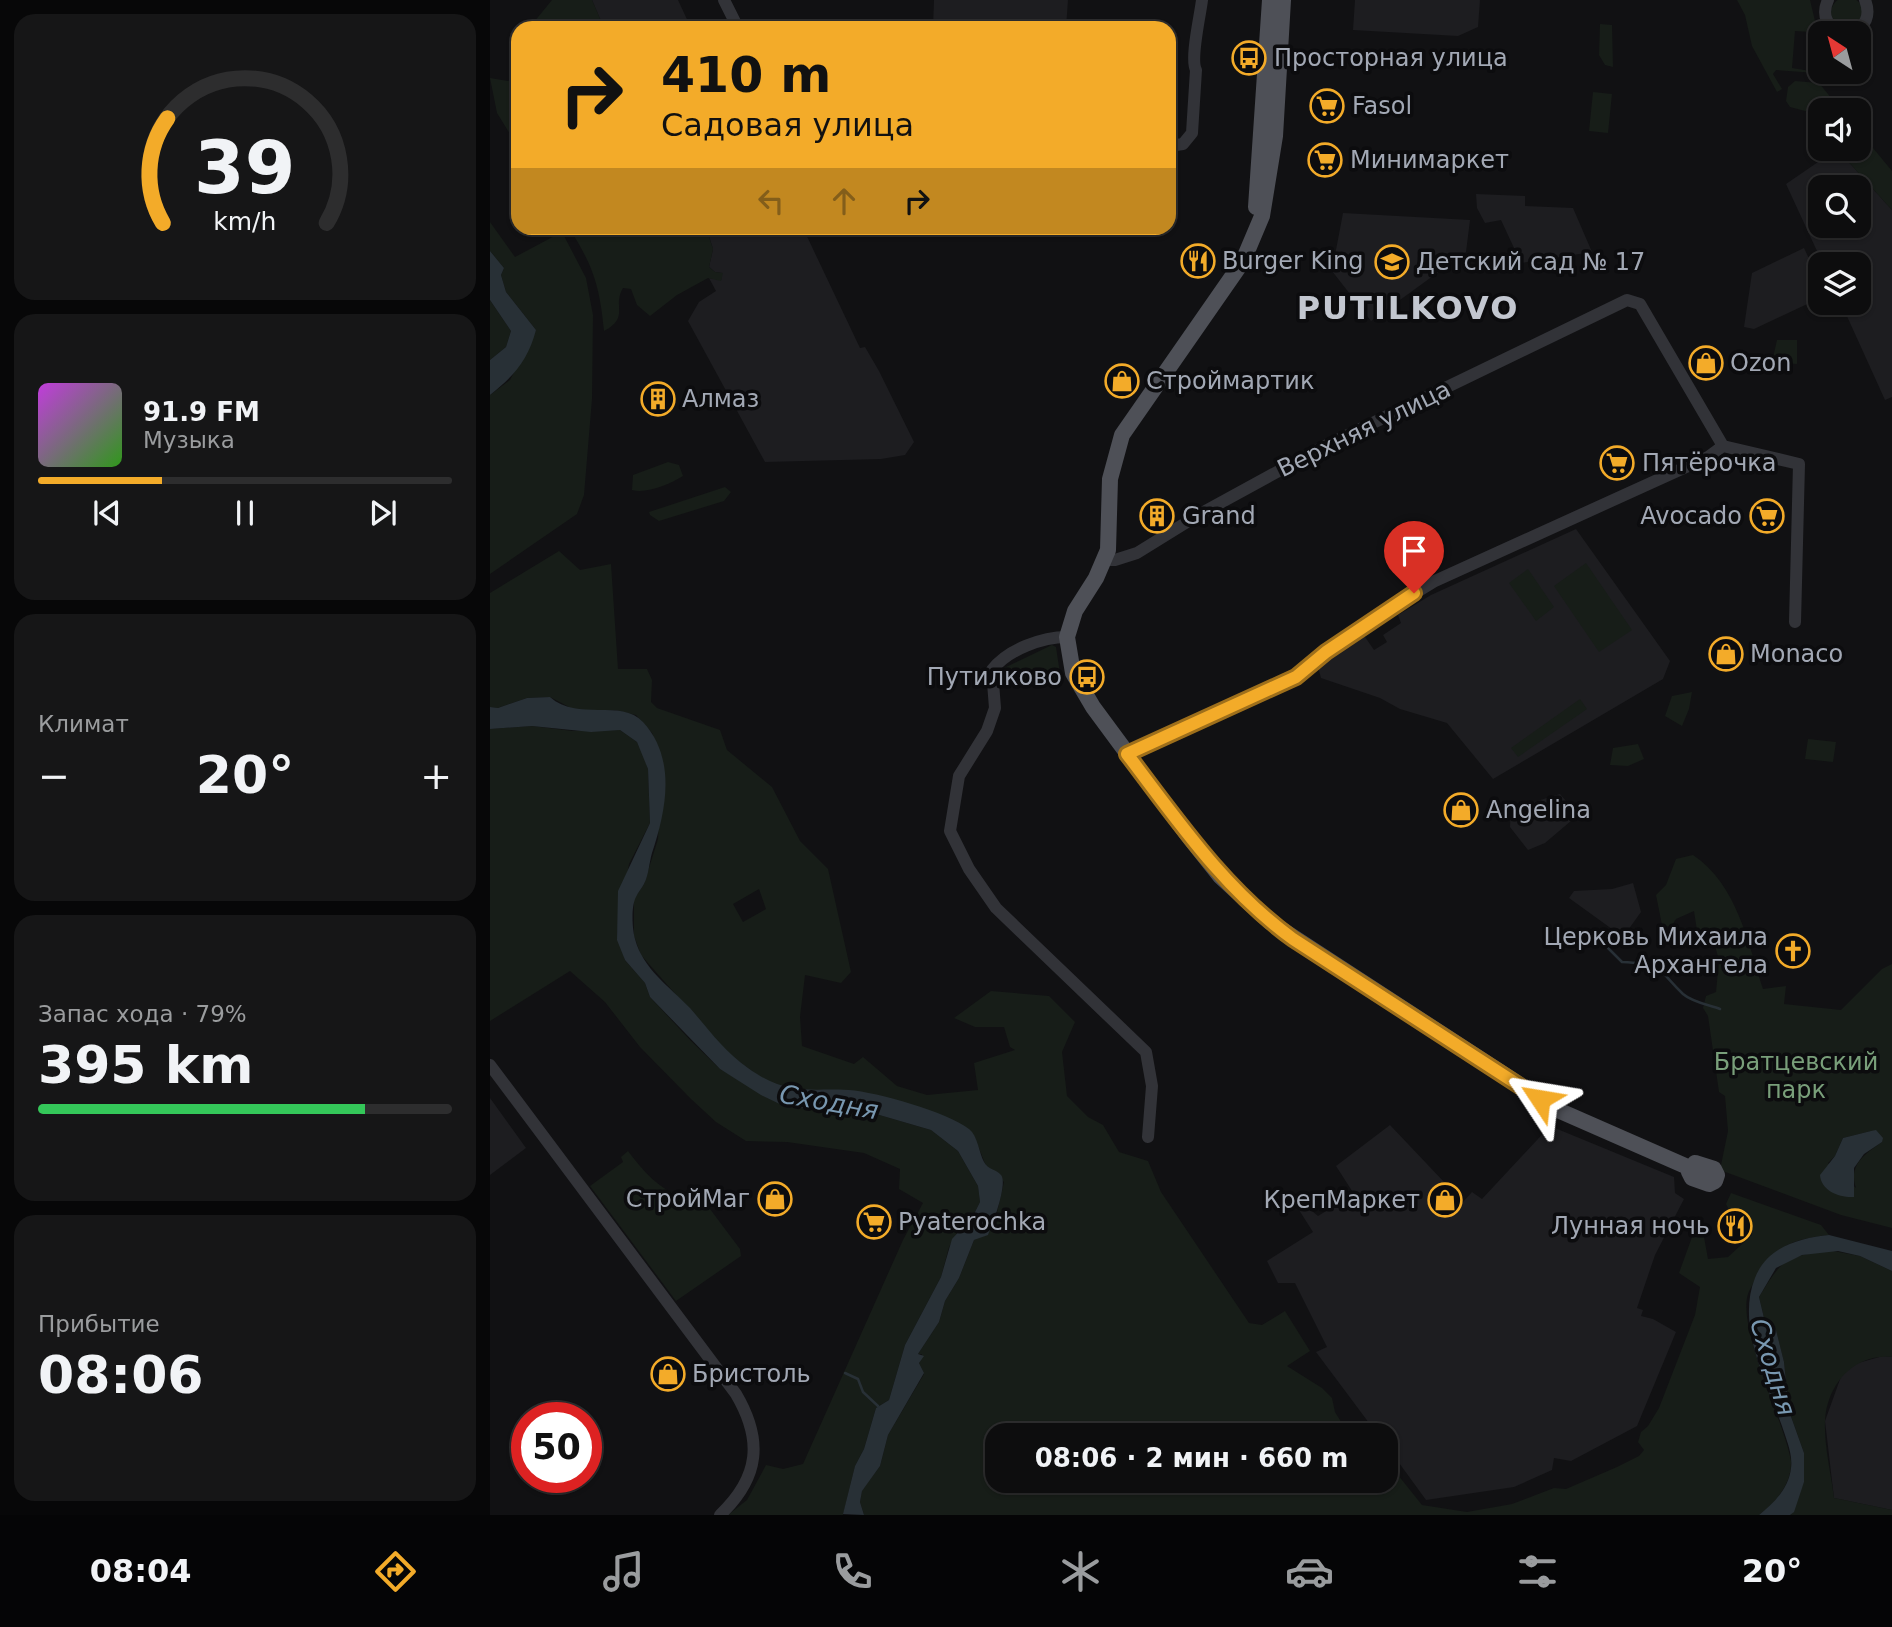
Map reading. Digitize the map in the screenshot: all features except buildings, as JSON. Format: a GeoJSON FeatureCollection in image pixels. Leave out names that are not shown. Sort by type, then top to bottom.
{"type":"FeatureCollection","features":[{"type":"Feature","properties":{"kind":"main road"},"geometry":{"type":"LineString","coordinates":[[1248,251],[1259,172],[1270,0]]}},
{"type":"Feature","properties":{"kind":"main road"},"geometry":{"type":"LineString","coordinates":[[1283,0],[1271,173],[1262,216],[1248,251],[1228,285],[1122,435],[1110,479],[1110,536],[1105,560],[1075,611],[1067,636],[1073,673],[1093,707],[1127,754],[1220,876],[1246,902],[1285,933],[1560,1111],[1690,1168]]}},
{"type":"Feature","properties":{"kind":"street"},"geometry":{"type":"LineString","coordinates":[[724,0],[734,21]]}},
{"type":"Feature","properties":{"kind":"street"},"geometry":{"type":"LineString","coordinates":[[1176,145],[1183,144],[1192,133],[1196,70],[1192,64],[1193,48],[1198,39],[1202,0]]}},
{"type":"Feature","properties":{"kind":"street"},"geometry":{"type":"LineString","coordinates":[[1864,0],[1865,21]]}},
{"type":"Feature","properties":{"kind":"street"},"geometry":{"type":"LineString","coordinates":[[1825,2],[1828,21]]}},
{"type":"Feature","properties":{"kind":"street","name":"Верхняя улица"},"geometry":{"type":"LineString","coordinates":[[1105,560],[1115,561],[1137,553],[1319,449],[1627,300],[1640,304],[1723,446]]}},
{"type":"Feature","properties":{"kind":"street"},"geometry":{"type":"LineString","coordinates":[[1127,754],[1296,677],[1378,616],[1435,581],[1708,457],[1723,446],[1799,464],[1795,622]]}},
{"type":"Feature","properties":{"kind":"street"},"geometry":{"type":"LineString","coordinates":[[1067,636],[1049,637],[1028,646],[992,670],[995,708],[988,731],[959,776],[950,831],[969,869],[996,908],[1146,1052],[1152,1086],[1148,1136]]}},
{"type":"Feature","properties":{"kind":"street"},"geometry":{"type":"LineString","coordinates":[[490,1065],[736,1394],[755,1434],[754,1452],[736,1499],[720,1515]]}},
{"type":"Feature","properties":{"kind":"shaded area"},"geometry":{"type":"Polygon","coordinates":[[[592,0],[678,0],[688,21],[601,21],[592,0]]]}},
{"type":"Feature","properties":{"kind":"shaded area"},"geometry":{"type":"Polygon","coordinates":[[[934,0],[1068,0],[1066,21],[933,21],[934,0]]]}},
{"type":"Feature","properties":{"kind":"shaded area"},"geometry":{"type":"Polygon","coordinates":[[[1355,0],[1480,0],[1478,27],[1458,36],[1353,30],[1355,0]]]}},
{"type":"Feature","properties":{"kind":"shaded area"},"geometry":{"type":"Polygon","coordinates":[[[1820,161],[1848,161],[1860,175],[1808,175],[1808,232],[1786,184],[1820,161]]]}},
{"type":"Feature","properties":{"kind":"shaded area"},"geometry":{"type":"Polygon","coordinates":[[[1871,187],[1892,210],[1892,397],[1885,400],[1846,315],[1871,315],[1871,252],[1817,252],[1811,238],[1871,238],[1871,187]]]}},
{"type":"Feature","properties":{"kind":"shaded area","name":"Детский сад № 17"},"geometry":{"type":"Polygon","coordinates":[[[1476,194],[1525,196],[1525,206],[1573,208],[1592,252],[1521,263],[1501,220],[1485,223],[1477,208],[1476,194]]]}},
{"type":"Feature","properties":{"kind":"shaded area","name":"Детский сад № 17"},"geometry":{"type":"Polygon","coordinates":[[[1343,213],[1470,220],[1466,252],[1371,321],[1332,271],[1343,213]]]}},
{"type":"Feature","properties":{"kind":"shaded area"},"geometry":{"type":"Polygon","coordinates":[[[709,235],[806,235],[860,348],[865,347],[879,371],[914,442],[905,455],[881,459],[765,462],[688,321],[699,302],[716,291],[709,278],[721,280],[722,273],[709,267],[713,249],[709,235]]]}},
{"type":"Feature","properties":{"kind":"shaded area"},"geometry":{"type":"Polygon","coordinates":[[[1804,248],[1808,256],[1808,304],[1754,329],[1744,327],[1752,273],[1804,248]]]}},
{"type":"Feature","properties":{"kind":"shaded area"},"geometry":{"type":"Polygon","coordinates":[[[1576,529],[1670,661],[1663,679],[1493,779],[1447,723],[1400,709],[1380,698],[1321,678],[1318,667],[1363,634],[1374,650],[1387,642],[1383,635],[1401,623],[1398,615],[1431,595],[1576,529]]]}},
{"type":"Feature","properties":{"kind":"shaded area"},"geometry":{"type":"Polygon","coordinates":[[[1560,794],[1578,815],[1545,843],[1528,850],[1510,827],[1511,809],[1560,794]]]}},
{"type":"Feature","properties":{"kind":"shaded area"},"geometry":{"type":"Polygon","coordinates":[[[1633,883],[1641,912],[1623,937],[1569,898],[1574,891],[1612,889],[1633,883]]]}},
{"type":"Feature","properties":{"kind":"shaded area"},"geometry":{"type":"Polygon","coordinates":[[[490,1098],[526,1148],[490,1175],[490,1098]]]}},
{"type":"Feature","properties":{"kind":"shaded area"},"geometry":{"type":"Polygon","coordinates":[[[1390,1125],[1463,1202],[1472,1192],[1482,1199],[1550,1126],[1674,1177],[1675,1193],[1684,1199],[1655,1255],[1637,1308],[1643,1310],[1641,1316],[1653,1319],[1676,1332],[1637,1426],[1571,1461],[1554,1458],[1552,1470],[1514,1487],[1426,1500],[1398,1462],[1398,1423],[1369,1423],[1316,1352],[1327,1347],[1295,1283],[1278,1283],[1267,1261],[1313,1232],[1299,1210],[1306,1206],[1318,1216],[1354,1194],[1336,1166],[1390,1125]]]}},
{"type":"Feature","properties":{"kind":"shaded area"},"geometry":{"type":"Polygon","coordinates":[[[1883,1356],[1892,1357],[1892,1510],[1834,1498],[1825,1421],[1843,1371],[1851,1365],[1883,1356]]]}},
{"type":"Feature","properties":{"kind":"green space"},"geometry":{"type":"Polygon","coordinates":[[[1853,-1],[1858,2],[1863,13],[1860,21],[1834,21],[1831,13],[1836,2],[1853,-1]]]}},
{"type":"Feature","properties":{"kind":"green space"},"geometry":{"type":"Polygon","coordinates":[[[552,0],[592,0],[601,21],[535,21],[552,0]]]}},
{"type":"Feature","properties":{"kind":"green space"},"geometry":{"type":"Polygon","coordinates":[[[1737,0],[1810,0],[1815,21],[1808,21],[1808,32],[1795,31],[1792,68],[1808,72],[1776,70],[1773,74],[1782,89],[1777,92],[1752,46],[1745,15],[1737,0]]]}},
{"type":"Feature","properties":{"kind":"green space"},"geometry":{"type":"Polygon","coordinates":[[[1600,24],[1612,25],[1613,67],[1605,65],[1599,55],[1600,24]]]}},
{"type":"Feature","properties":{"kind":"green space"},"geometry":{"type":"Polygon","coordinates":[[[490,78],[511,80],[511,136],[497,113],[490,78]]]}},
{"type":"Feature","properties":{"kind":"green space"},"geometry":{"type":"Polygon","coordinates":[[[1795,81],[1820,84],[1831,98],[1808,98],[1808,112],[1790,107],[1786,101],[1788,87],[1795,81]]]}},
{"type":"Feature","properties":{"kind":"green space"},"geometry":{"type":"Polygon","coordinates":[[[1593,92],[1612,94],[1608,133],[1589,131],[1593,92]]]}},
{"type":"Feature","properties":{"kind":"green space"},"geometry":{"type":"Polygon","coordinates":[[[1871,146],[1892,171],[1892,210],[1871,187],[1871,175],[1860,175],[1848,161],[1871,161],[1871,146]]]}},
{"type":"Feature","properties":{"kind":"green space"},"geometry":{"type":"Polygon","coordinates":[[[490,222],[515,257],[556,235],[564,235],[586,278],[593,315],[592,399],[584,495],[577,514],[490,574],[490,395],[510,380],[536,330],[506,292],[501,275],[504,268],[490,251],[490,222]]]}},
{"type":"Feature","properties":{"kind":"green space"},"geometry":{"type":"Polygon","coordinates":[[[573,235],[708,235],[713,249],[709,267],[715,272],[723,273],[721,281],[708,278],[677,295],[650,316],[637,305],[631,289],[623,288],[619,301],[619,316],[612,326],[604,331],[594,277],[573,235]]]}},
{"type":"Feature","properties":{"kind":"green space"},"geometry":{"type":"Polygon","coordinates":[[[490,300],[511,331],[506,347],[490,360],[490,300]]]}},
{"type":"Feature","properties":{"kind":"green space"},"geometry":{"type":"Polygon","coordinates":[[[1777,340],[1797,340],[1797,364],[1772,362],[1777,340]]]}},
{"type":"Feature","properties":{"kind":"green space"},"geometry":{"type":"Polygon","coordinates":[[[668,462],[679,465],[683,476],[651,489],[632,490],[633,475],[668,462]]]}},
{"type":"Feature","properties":{"kind":"green space"},"geometry":{"type":"Polygon","coordinates":[[[725,487],[731,492],[724,501],[659,521],[650,515],[649,512],[725,487]]]}},
{"type":"Feature","properties":{"kind":"green space"},"geometry":{"type":"Polygon","coordinates":[[[559,551],[580,570],[611,564],[618,669],[647,669],[652,680],[651,702],[657,708],[720,730],[727,750],[772,787],[800,841],[828,869],[851,972],[841,983],[805,975],[800,1017],[802,1046],[854,1064],[863,1057],[897,1086],[927,1095],[978,1090],[974,1063],[1015,1050],[1010,1047],[1004,1027],[975,1027],[954,1018],[991,991],[1049,996],[1075,1022],[1062,1052],[1067,1096],[1088,1117],[1103,1125],[1119,1152],[1148,1161],[1161,1192],[1249,1323],[1262,1325],[1285,1311],[1310,1351],[1287,1366],[1322,1388],[1332,1398],[1335,1412],[1342,1423],[985,1423],[985,1493],[1398,1493],[1398,1475],[1422,1505],[1467,1512],[1512,1504],[1554,1488],[1566,1489],[1639,1456],[1644,1450],[1638,1442],[1641,1432],[1659,1408],[1695,1315],[1700,1287],[1679,1273],[1700,1215],[1708,1259],[1728,1257],[1752,1235],[1752,1226],[1726,1204],[1731,1193],[1821,1225],[1829,1235],[1790,1244],[1774,1254],[1748,1294],[1746,1309],[1749,1329],[1791,1461],[1789,1477],[1782,1492],[1759,1515],[864,1515],[860,1502],[862,1490],[880,1466],[888,1435],[924,1374],[919,1363],[922,1354],[918,1354],[939,1322],[945,1301],[959,1278],[974,1240],[988,1234],[995,1221],[1004,1182],[986,1166],[974,1136],[962,1126],[932,1112],[869,1094],[795,1091],[766,1081],[728,1054],[641,955],[634,936],[634,899],[644,884],[658,839],[662,758],[652,733],[636,715],[615,710],[600,712],[571,708],[550,697],[527,698],[498,708],[490,707],[490,593],[559,551]],[[759,889],[733,904],[743,922],[766,909],[759,889]]]}},
{"type":"Feature","properties":{"kind":"green space"},"geometry":{"type":"Polygon","coordinates":[[[1586,563],[1632,630],[1599,652],[1554,586],[1586,563]]]}},
{"type":"Feature","properties":{"kind":"green space"},"geometry":{"type":"Polygon","coordinates":[[[1528,569],[1554,607],[1536,621],[1509,583],[1528,569]]]}},
{"type":"Feature","properties":{"kind":"green space"},"geometry":{"type":"Polygon","coordinates":[[[1052,645],[1056,647],[1061,680],[1005,685],[1004,668],[1052,645]]]}},
{"type":"Feature","properties":{"kind":"green space"},"geometry":{"type":"Polygon","coordinates":[[[1692,692],[1682,726],[1665,716],[1672,696],[1692,692]]]}},
{"type":"Feature","properties":{"kind":"green space"},"geometry":{"type":"Polygon","coordinates":[[[1580,699],[1587,709],[1518,757],[1511,748],[1580,699]]]}},
{"type":"Feature","properties":{"kind":"green space"},"geometry":{"type":"Polygon","coordinates":[[[532,726],[573,731],[620,730],[637,742],[648,769],[650,823],[629,864],[617,934],[625,960],[645,983],[650,997],[691,1041],[720,1069],[786,1107],[876,1114],[931,1130],[958,1151],[978,1186],[980,1202],[973,1216],[957,1233],[949,1247],[941,1277],[905,1345],[889,1400],[876,1408],[864,1449],[855,1466],[843,1515],[728,1515],[747,1500],[766,1465],[783,1469],[803,1464],[903,1240],[923,1203],[899,1189],[900,1169],[864,1153],[787,1142],[746,1141],[716,1122],[640,1047],[605,1002],[570,971],[490,1021],[490,729],[532,726]]]}},
{"type":"Feature","properties":{"kind":"green space"},"geometry":{"type":"Polygon","coordinates":[[[1808,739],[1836,742],[1833,762],[1805,759],[1808,739]]]}},
{"type":"Feature","properties":{"kind":"green space"},"geometry":{"type":"Polygon","coordinates":[[[1638,744],[1644,759],[1628,766],[1610,765],[1613,748],[1638,744]]]}},
{"type":"Feature","properties":{"kind":"green space","name":"Братцевский парк"},"geometry":{"type":"Polygon","coordinates":[[[1693,855],[1708,867],[1720,882],[1739,916],[1763,989],[1786,986],[1784,1004],[1841,1010],[1882,969],[1892,964],[1892,1228],[1841,1215],[1720,1170],[1728,1131],[1725,1096],[1719,1092],[1708,1016],[1703,1008],[1706,996],[1716,992],[1719,960],[1715,946],[1699,944],[1694,911],[1676,919],[1671,927],[1662,925],[1656,895],[1666,885],[1676,859],[1693,855]],[[1871,1131],[1843,1138],[1835,1156],[1828,1163],[1856,1188],[1856,1167],[1864,1156],[1882,1142],[1871,1131]]]}},
{"type":"Feature","properties":{"kind":"green space"},"geometry":{"type":"Polygon","coordinates":[[[628,1151],[651,1178],[670,1191],[691,1194],[702,1189],[709,1197],[704,1201],[740,1249],[741,1256],[676,1301],[590,1186],[623,1162],[621,1157],[628,1151]]]}},
{"type":"Feature","properties":{"kind":"green space"},"geometry":{"type":"Polygon","coordinates":[[[1828,1250],[1860,1256],[1892,1271],[1892,1357],[1866,1360],[1845,1374],[1831,1395],[1825,1430],[1834,1498],[1892,1510],[1892,1515],[1790,1515],[1804,1482],[1804,1453],[1789,1411],[1784,1362],[1776,1330],[1764,1318],[1759,1297],[1773,1275],[1785,1263],[1828,1250]]]}},
{"type":"Feature","properties":{"kind":"water"},"geometry":{"type":"Polygon","coordinates":[[[490,251],[504,268],[501,275],[506,292],[536,330],[519,367],[490,395],[490,360],[506,347],[511,331],[490,300],[490,251]]]}},
{"type":"Feature","properties":{"kind":"water","name":"Сходня"},"geometry":{"type":"Polygon","coordinates":[[[550,697],[573,708],[623,711],[634,715],[654,737],[661,752],[666,786],[661,820],[647,876],[633,906],[635,939],[650,968],[724,1047],[762,1077],[785,1087],[861,1092],[911,1104],[945,1116],[972,1132],[986,1165],[1003,1179],[1001,1195],[988,1235],[974,1240],[959,1278],[945,1301],[939,1322],[918,1354],[924,1356],[919,1363],[924,1373],[888,1435],[880,1466],[862,1491],[860,1502],[864,1515],[843,1514],[855,1466],[864,1449],[876,1408],[889,1400],[905,1345],[941,1277],[952,1239],[973,1216],[980,1202],[978,1186],[958,1151],[931,1130],[876,1114],[786,1107],[761,1095],[720,1069],[650,997],[645,983],[625,960],[617,940],[618,891],[650,823],[648,769],[637,742],[620,730],[591,732],[532,726],[490,729],[490,707],[498,708],[527,698],[550,697]]]}},
{"type":"Feature","properties":{"kind":"water"},"geometry":{"type":"Polygon","coordinates":[[[1876,1130],[1883,1138],[1882,1142],[1864,1154],[1854,1168],[1854,1197],[1837,1195],[1828,1189],[1821,1181],[1820,1175],[1835,1156],[1843,1138],[1876,1130]]]}},
{"type":"Feature","properties":{"kind":"water","name":"Сходня"},"geometry":{"type":"Polygon","coordinates":[[[1829,1235],[1892,1251],[1892,1271],[1860,1256],[1838,1251],[1802,1255],[1776,1268],[1759,1297],[1764,1318],[1776,1330],[1784,1362],[1789,1411],[1804,1453],[1804,1482],[1794,1512],[1790,1515],[1759,1515],[1784,1488],[1790,1475],[1791,1463],[1787,1441],[1755,1353],[1749,1315],[1750,1296],[1760,1267],[1776,1252],[1796,1242],[1829,1235]]]}},
{"type":"Feature","properties":{"kind":"waterway"},"geometry":{"type":"LineString","coordinates":[[1608,948],[1622,962],[1653,966],[1687,997],[1720,1009]]}},
{"type":"Feature","properties":{"kind":"waterway"},"geometry":{"type":"LineString","coordinates":[[845,1373],[858,1379],[863,1392],[878,1406]]}},
{"type":"Feature","properties":{"kind":"place","name":"Просторная улица"},"geometry":{"type":"Point","coordinates":[1249,58]}},
{"type":"Feature","properties":{"kind":"place","name":"Fasol"},"geometry":{"type":"Point","coordinates":[1327,106]}},
{"type":"Feature","properties":{"kind":"place","name":"Минимаркет"},"geometry":{"type":"Point","coordinates":[1325,160]}},
{"type":"Feature","properties":{"kind":"place","name":"Burger King"},"geometry":{"type":"Point","coordinates":[1198,261]}},
{"type":"Feature","properties":{"kind":"place","name":"Детский сад № 17"},"geometry":{"type":"Point","coordinates":[1392,262]}},
{"type":"Feature","properties":{"kind":"place","name":"Ozon"},"geometry":{"type":"Point","coordinates":[1706,363]}},
{"type":"Feature","properties":{"kind":"place","name":"Строймартик"},"geometry":{"type":"Point","coordinates":[1122,381]}},
{"type":"Feature","properties":{"kind":"place","name":"Алмаз"},"geometry":{"type":"Point","coordinates":[658,399]}},
{"type":"Feature","properties":{"kind":"place","name":"Пятёрочка"},"geometry":{"type":"Point","coordinates":[1617,463]}},
{"type":"Feature","properties":{"kind":"place","name":"Grand"},"geometry":{"type":"Point","coordinates":[1157,516]}},
{"type":"Feature","properties":{"kind":"place","name":"Avocado"},"geometry":{"type":"Point","coordinates":[1767,516]}},
{"type":"Feature","properties":{"kind":"place","name":"Monaco"},"geometry":{"type":"Point","coordinates":[1726,654]}},
{"type":"Feature","properties":{"kind":"place","name":"Путилково"},"geometry":{"type":"Point","coordinates":[1087,677]}},
{"type":"Feature","properties":{"kind":"place","name":"Angelina"},"geometry":{"type":"Point","coordinates":[1461,810]}},
{"type":"Feature","properties":{"kind":"place","name":"Церковь Михаила Архангела"},"geometry":{"type":"Point","coordinates":[1793,951]}},
{"type":"Feature","properties":{"kind":"place","name":"СтройМаг"},"geometry":{"type":"Point","coordinates":[775,1199]}},
{"type":"Feature","properties":{"kind":"place","name":"КрепМаркет"},"geometry":{"type":"Point","coordinates":[1445,1200]}},
{"type":"Feature","properties":{"kind":"place","name":"Pyaterochka"},"geometry":{"type":"Point","coordinates":[874,1222]}},
{"type":"Feature","properties":{"kind":"place","name":"Лунная ночь"},"geometry":{"type":"Point","coordinates":[1735,1226]}},
{"type":"Feature","properties":{"kind":"place","name":"Бристоль"},"geometry":{"type":"Point","coordinates":[668,1374]}},
{"type":"Feature","properties":{"kind":"district","name":"PUTILKOVO"},"geometry":{"type":"Point","coordinates":[1408,308]}},
{"type":"Feature","properties":{"kind":"route"},"geometry":{"type":"LineString","coordinates":[[1414,593],[1326,652],[1296,677],[1127,754],[1220,876],[1246,902],[1293,939],[1540,1099]]}}]}
